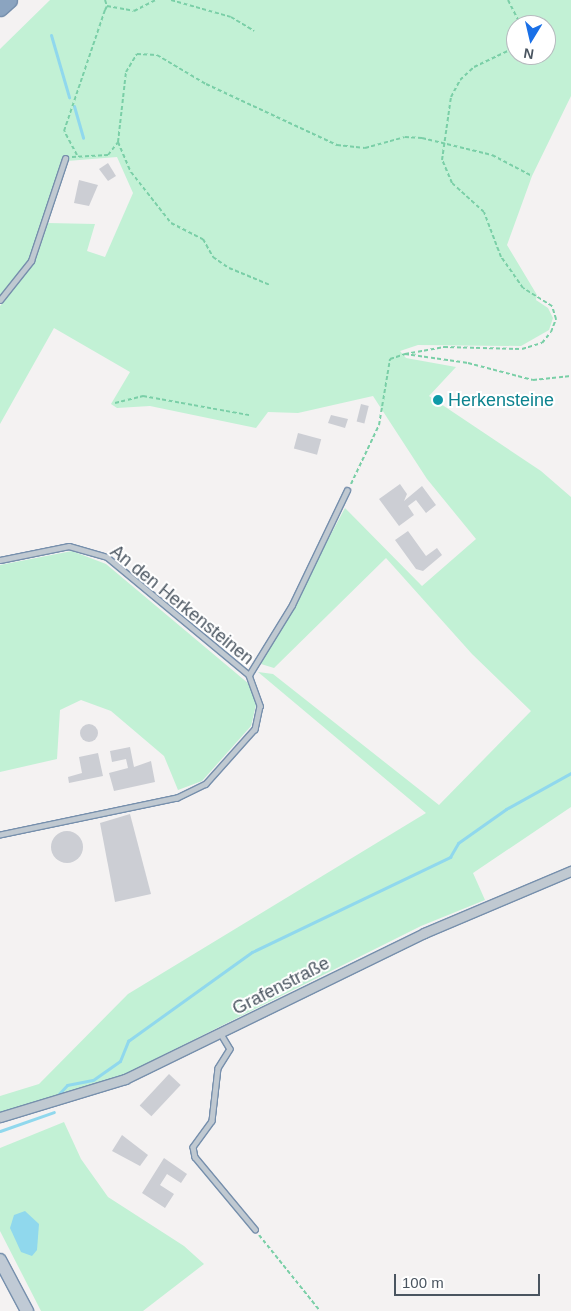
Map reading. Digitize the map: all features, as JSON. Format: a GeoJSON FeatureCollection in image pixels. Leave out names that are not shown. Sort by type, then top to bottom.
{"type":"FeatureCollection","features":[{"type":"Feature","properties":{"kind":"highway"},"geometry":{"type":"LineString","coordinates":[[0,8],[9,0]]}},
{"type":"Feature","properties":{"kind":"street","name":"Grafenstraße"},"geometry":{"type":"LineString","coordinates":[[0,1117],[125,1079],[221,1034],[424,933],[571,871]]}},
{"type":"Feature","properties":{"kind":"street"},"geometry":{"type":"LineString","coordinates":[[0,1260],[27,1311]]}},
{"type":"Feature","properties":{"kind":"lane"},"geometry":{"type":"LineString","coordinates":[[0,300],[32,262],[65,159]]}},
{"type":"Feature","properties":{"kind":"lane"},"geometry":{"type":"LineString","coordinates":[[249,675],[292,605],[348,490]]}},
{"type":"Feature","properties":{"kind":"lane","name":"An den Herkensteinen"},"geometry":{"type":"LineString","coordinates":[[0,560],[69,546],[107,557],[249,675],[260,706],[255,728],[206,784],[177,798],[0,835]]}},
{"type":"Feature","properties":{"kind":"lane"},"geometry":{"type":"LineString","coordinates":[[221,1034],[230,1049],[218,1068],[212,1121],[193,1147],[195,1157],[255,1229]]}},
{"type":"Feature","properties":{"kind":"path"},"geometry":{"type":"LineString","coordinates":[[77,155],[64,131],[73,93],[107,6],[105,0]]}},
{"type":"Feature","properties":{"kind":"path"},"geometry":{"type":"LineString","coordinates":[[107,6],[134,10],[156,0]]}},
{"type":"Feature","properties":{"kind":"path"},"geometry":{"type":"LineString","coordinates":[[171,0],[231,17],[254,31]]}},
{"type":"Feature","properties":{"kind":"path"},"geometry":{"type":"LineString","coordinates":[[508,0],[516,15]]}},
{"type":"Feature","properties":{"kind":"path"},"geometry":{"type":"LineString","coordinates":[[348,490],[379,425],[387,365],[390,359],[436,347],[522,349],[542,343],[556,319],[552,306],[523,288],[500,257],[484,212],[452,183],[442,160],[452,97],[460,80],[474,66],[506,52]]}},
{"type":"Feature","properties":{"kind":"path"},"geometry":{"type":"LineString","coordinates":[[65,159],[77,155],[108,155],[118,142],[126,72],[137,54],[157,55],[206,84],[337,145],[365,148],[405,137],[492,155],[532,176]]}},
{"type":"Feature","properties":{"kind":"path"},"geometry":{"type":"LineString","coordinates":[[118,142],[132,172],[171,224],[203,239],[213,257],[229,268],[270,285]]}},
{"type":"Feature","properties":{"kind":"path"},"geometry":{"type":"LineString","coordinates":[[405,354],[533,380],[571,376]]}},
{"type":"Feature","properties":{"kind":"path"},"geometry":{"type":"LineString","coordinates":[[115,403],[142,396],[249,416]]}},
{"type":"Feature","properties":{"kind":"path"},"geometry":{"type":"LineString","coordinates":[[255,1229],[320,1311]]}},
{"type":"Feature","properties":{"kind":"green space"},"geometry":{"type":"Polygon","coordinates":[[[50,0],[571,0],[571,96],[532,176],[507,245],[537,295],[536,300],[548,308],[553,318],[549,330],[521,346],[418,345],[400,351],[406,358],[456,367],[429,396],[541,471],[571,497],[571,807],[473,873],[485,900],[421,926],[125,1074],[0,1113],[0,1096],[39,1084],[128,994],[426,813],[258,672],[273,674],[439,805],[531,711],[472,654],[386,558],[274,668],[261,664],[345,508],[422,586],[476,539],[427,479],[373,396],[298,413],[268,412],[256,428],[150,406],[117,408],[111,404],[130,372],[54,328],[0,424],[0,306],[35,262],[48,223],[43,223],[30,259],[0,297],[0,49],[50,0]],[[117,157],[67,161],[48,223],[95,224],[87,251],[105,257],[133,193],[117,157]]]}},
{"type":"Feature","properties":{"kind":"green space"},"geometry":{"type":"Polygon","coordinates":[[[72,551],[106,564],[249,684],[256,705],[251,726],[202,781],[178,790],[164,756],[111,711],[81,700],[60,710],[57,759],[0,772],[0,565],[72,551]]]}},
{"type":"Feature","properties":{"kind":"green space"},"geometry":{"type":"Polygon","coordinates":[[[64,1122],[81,1159],[108,1197],[184,1246],[204,1264],[143,1311],[41,1311],[0,1231],[0,1148],[64,1122]]]}},
{"type":"Feature","properties":{"kind":"water"},"geometry":{"type":"Polygon","coordinates":[[[25,1211],[39,1224],[37,1250],[32,1256],[21,1252],[10,1228],[14,1215],[25,1211]]]}},
{"type":"Feature","properties":{"kind":"building"},"geometry":{"type":"Polygon","coordinates":[[[108,163],[116,176],[108,181],[99,169],[108,163]]]}},
{"type":"Feature","properties":{"kind":"building"},"geometry":{"type":"Polygon","coordinates":[[[79,180],[98,185],[89,206],[74,203],[79,180]]]}},
{"type":"Feature","properties":{"kind":"building"},"geometry":{"type":"Polygon","coordinates":[[[361,404],[369,406],[364,423],[357,421],[361,404]]]}},
{"type":"Feature","properties":{"kind":"building"},"geometry":{"type":"Polygon","coordinates":[[[331,415],[348,419],[345,428],[328,423],[331,415]]]}},
{"type":"Feature","properties":{"kind":"building"},"geometry":{"type":"Polygon","coordinates":[[[298,433],[321,439],[317,455],[294,448],[298,433]]]}},
{"type":"Feature","properties":{"kind":"building"},"geometry":{"type":"Polygon","coordinates":[[[400,484],[407,494],[404,501],[422,486],[436,505],[426,513],[416,500],[408,506],[414,515],[399,526],[379,499],[400,484]]]}},
{"type":"Feature","properties":{"kind":"building"},"geometry":{"type":"Polygon","coordinates":[[[408,531],[426,556],[437,548],[442,555],[423,571],[416,569],[395,540],[408,531]]]}},
{"type":"Feature","properties":{"kind":"building"},"geometry":{"type":"Polygon","coordinates":[[[89,724],[95,727],[98,733],[95,739],[89,742],[83,739],[80,733],[83,727],[89,724]]]}},
{"type":"Feature","properties":{"kind":"building"},"geometry":{"type":"Polygon","coordinates":[[[130,747],[134,767],[151,761],[155,782],[114,791],[109,773],[128,768],[126,759],[112,762],[110,751],[130,747]]]}},
{"type":"Feature","properties":{"kind":"building"},"geometry":{"type":"Polygon","coordinates":[[[98,753],[103,776],[69,783],[68,777],[82,773],[79,757],[98,753]]]}},
{"type":"Feature","properties":{"kind":"building"},"geometry":{"type":"Polygon","coordinates":[[[130,814],[151,894],[115,902],[100,823],[130,814]]]}},
{"type":"Feature","properties":{"kind":"building"},"geometry":{"type":"Polygon","coordinates":[[[67,831],[79,835],[83,847],[79,859],[67,863],[55,859],[51,847],[55,835],[67,831]]]}},
{"type":"Feature","properties":{"kind":"building"},"geometry":{"type":"Polygon","coordinates":[[[169,1074],[181,1085],[151,1116],[140,1105],[169,1074]]]}},
{"type":"Feature","properties":{"kind":"building"},"geometry":{"type":"Polygon","coordinates":[[[122,1135],[148,1155],[140,1166],[112,1151],[122,1135]]]}},
{"type":"Feature","properties":{"kind":"building"},"geometry":{"type":"Polygon","coordinates":[[[164,1158],[187,1174],[181,1183],[167,1174],[160,1185],[174,1194],[165,1208],[142,1193],[164,1158]]]}},
{"type":"Feature","properties":{"kind":"waterway"},"geometry":{"type":"LineString","coordinates":[[51,35],[69,97]]}},
{"type":"Feature","properties":{"kind":"waterway"},"geometry":{"type":"LineString","coordinates":[[74,106],[83,138]]}},
{"type":"Feature","properties":{"kind":"waterway"},"geometry":{"type":"LineString","coordinates":[[56,1097],[67,1085],[93,1080],[120,1061],[128,1041],[252,952],[450,857],[458,843],[506,809],[571,773]]}},
{"type":"Feature","properties":{"kind":"waterway"},"geometry":{"type":"LineString","coordinates":[[0,1131],[54,1112]]}},
{"type":"Feature","properties":{"kind":"place","name":"Herkensteine"},"geometry":{"type":"Point","coordinates":[438,400]}}]}
